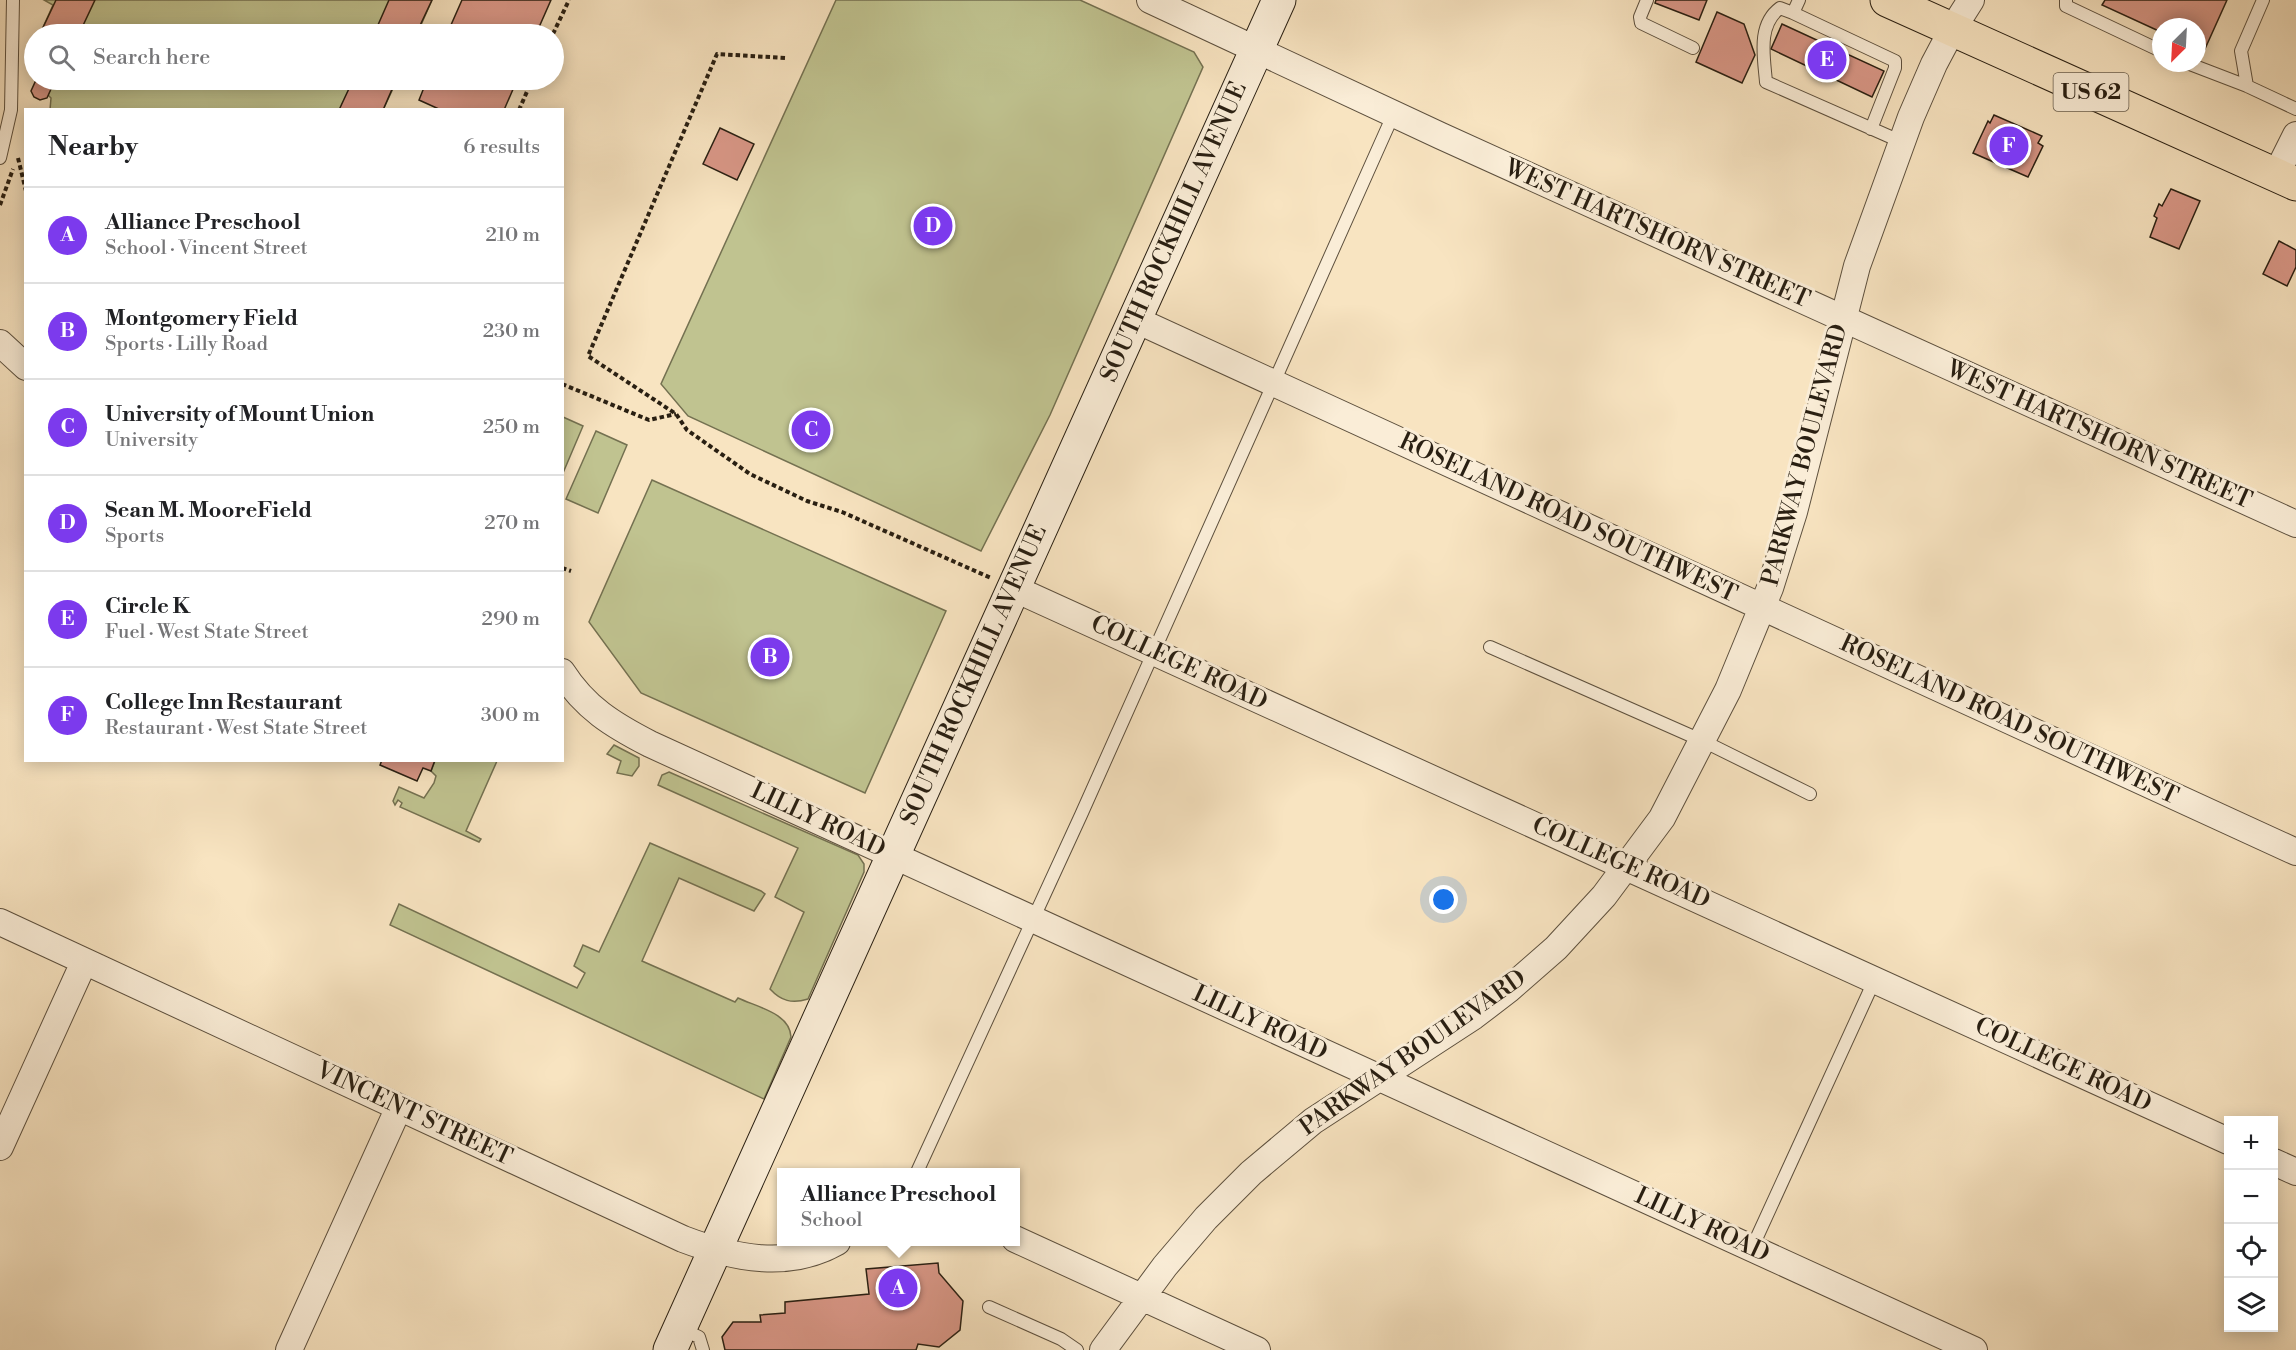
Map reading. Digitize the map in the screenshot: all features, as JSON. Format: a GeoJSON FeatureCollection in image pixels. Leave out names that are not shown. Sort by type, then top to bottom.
{"type":"FeatureCollection","features":[{"type":"Feature","properties":{"kind":"highway","name":"US 62"},"geometry":{"type":"LineString","coordinates":[[1887,0],[2286,180]]}},
{"type":"Feature","properties":{"kind":"street","name":"WEST HARTSHORN STREET"},"geometry":{"type":"LineString","coordinates":[[1150,0],[2296,524]]}},
{"type":"Feature","properties":{"kind":"street","name":"SOUTH ROCKHILL AVENUE"},"geometry":{"type":"LineString","coordinates":[[674,1339],[1279,0]]}},
{"type":"Feature","properties":{"kind":"street","name":"PARKWAY BOULEVARD"},"geometry":{"type":"LineString","coordinates":[[1103,1350],[1140,1297],[1206,1218],[1251,1173],[1313,1121],[1474,1016],[1508,990],[1575,929],[1604,896],[1662,818],[1728,690],[1763,606],[1794,512],[1857,266],[1902,142],[1934,64],[1971,0]]}},
{"type":"Feature","properties":{"kind":"street"},"geometry":{"type":"LineString","coordinates":[[2286,180],[2296,135]]}},
{"type":"Feature","properties":{"kind":"street","name":"ROSELAND ROAD SOUTHWEST"},"geometry":{"type":"LineString","coordinates":[[1134,319],[2296,852]]}},
{"type":"Feature","properties":{"kind":"street"},"geometry":{"type":"LineString","coordinates":[[0,343],[24,365]]}},
{"type":"Feature","properties":{"kind":"street","name":"COLLEGE ROAD"},"geometry":{"type":"LineString","coordinates":[[1013,588],[2224,1139]]}},
{"type":"Feature","properties":{"kind":"street","name":"LILLY ROAD"},"geometry":{"type":"LineString","coordinates":[[564,675],[581,699],[612,724],[650,744],[1974,1350]]}},
{"type":"Feature","properties":{"kind":"street","name":"VINCENT STREET"},"geometry":{"type":"LineString","coordinates":[[0,922],[683,1239],[714,1250],[769,1259],[803,1256],[827,1246]]}},
{"type":"Feature","properties":{"kind":"street"},"geometry":{"type":"LineString","coordinates":[[0,1148],[84,962]]}},
{"type":"Feature","properties":{"kind":"street"},"geometry":{"type":"LineString","coordinates":[[289,1350],[399,1107]]}},
{"type":"Feature","properties":{"kind":"street"},"geometry":{"type":"LineString","coordinates":[[2278,1164],[2296,1172]]}},
{"type":"Feature","properties":{"kind":"street"},"geometry":{"type":"LineString","coordinates":[[1020,1241],[1257,1350]]}},
{"type":"Feature","properties":{"kind":"lane"},"geometry":{"type":"LineString","coordinates":[[0,158],[11,110],[13,0]]}},
{"type":"Feature","properties":{"kind":"lane"},"geometry":{"type":"LineString","coordinates":[[1647,0],[1640,17],[1641,23],[1693,48]]}},
{"type":"Feature","properties":{"kind":"lane"},"geometry":{"type":"LineString","coordinates":[[1793,13],[1798,0]]}},
{"type":"Feature","properties":{"kind":"lane"},"geometry":{"type":"LineString","coordinates":[[2066,0],[2066,6],[2152,47]]}},
{"type":"Feature","properties":{"kind":"lane"},"geometry":{"type":"LineString","coordinates":[[2247,86],[2241,51],[2263,0]]}},
{"type":"Feature","properties":{"kind":"lane"},"geometry":{"type":"LineString","coordinates":[[1871,129],[1895,69],[1895,61],[1793,13],[1780,8],[1774,12],[1763,37],[1766,82],[1871,129],[1902,142]]}},
{"type":"Feature","properties":{"kind":"lane"},"geometry":{"type":"LineString","coordinates":[[2206,70],[2296,109]]}},
{"type":"Feature","properties":{"kind":"lane"},"geometry":{"type":"LineString","coordinates":[[919,1168],[1081,815],[1394,113]]}},
{"type":"Feature","properties":{"kind":"lane"},"geometry":{"type":"LineString","coordinates":[[1490,647],[1702,741],[1810,794]]}},
{"type":"Feature","properties":{"kind":"lane"},"geometry":{"type":"LineString","coordinates":[[1752,1248],[1875,979]]}},
{"type":"Feature","properties":{"kind":"lane"},"geometry":{"type":"LineString","coordinates":[[989,1306],[1061,1339],[1077,1350]]}},
{"type":"Feature","properties":{"kind":"lane"},"geometry":{"type":"LineString","coordinates":[[674,1339],[699,1337],[703,1350]]}},
{"type":"Feature","properties":{"kind":"path"},"geometry":{"type":"LineString","coordinates":[[557,24],[568,0]]}},
{"type":"Feature","properties":{"kind":"path"},"geometry":{"type":"LineString","coordinates":[[785,58],[717,54],[588,356],[676,414],[687,430],[750,474],[807,501],[842,512],[1013,588]]}},
{"type":"Feature","properties":{"kind":"path"},"geometry":{"type":"LineString","coordinates":[[520,108],[528,90]]}},
{"type":"Feature","properties":{"kind":"path"},"geometry":{"type":"LineString","coordinates":[[18,157],[24,182]]}},
{"type":"Feature","properties":{"kind":"path"},"geometry":{"type":"LineString","coordinates":[[564,385],[649,420],[676,414]]}},
{"type":"Feature","properties":{"kind":"path"},"geometry":{"type":"LineString","coordinates":[[564,569],[570,572]]}},
{"type":"Feature","properties":{"kind":"green space"},"geometry":{"type":"Polygon","coordinates":[[[44,0],[432,0],[421,24],[44,24],[53,5],[44,0]]]}},
{"type":"Feature","properties":{"kind":"green space"},"geometry":{"type":"Polygon","coordinates":[[[836,0],[1080,0],[1194,52],[1203,67],[1050,415],[981,551],[688,416],[661,384],[836,0]]]}},
{"type":"Feature","properties":{"kind":"green space"},"geometry":{"type":"Polygon","coordinates":[[[50,90],[392,90],[384,108],[50,108],[51,98],[48,95],[50,90]]]}},
{"type":"Feature","properties":{"kind":"green space"},"geometry":{"type":"Polygon","coordinates":[[[564,417],[583,426],[564,471],[564,417]]]}},
{"type":"Feature","properties":{"kind":"green space"},"geometry":{"type":"Polygon","coordinates":[[[596,431],[627,445],[598,513],[566,499],[596,431]]]}},
{"type":"Feature","properties":{"kind":"green space"},"geometry":{"type":"Polygon","coordinates":[[[652,480],[946,611],[865,793],[641,693],[589,622],[652,480]]]}},
{"type":"Feature","properties":{"kind":"green space"},"geometry":{"type":"Polygon","coordinates":[[[614,745],[639,758],[639,766],[632,776],[617,773],[621,761],[607,754],[614,745]]]}},
{"type":"Feature","properties":{"kind":"green space"},"geometry":{"type":"Polygon","coordinates":[[[435,762],[497,762],[466,831],[481,839],[479,842],[400,807],[402,803],[398,800],[395,805],[393,801],[399,787],[424,798],[436,776],[431,771],[435,762]]]}},
{"type":"Feature","properties":{"kind":"green space"},"geometry":{"type":"Polygon","coordinates":[[[669,772],[858,855],[864,864],[864,872],[808,999],[787,1000],[770,989],[804,912],[775,897],[798,848],[658,785],[662,775],[669,772]]]}},
{"type":"Feature","properties":{"kind":"green space"},"geometry":{"type":"Polygon","coordinates":[[[650,843],[765,894],[754,911],[679,878],[642,961],[735,1002],[738,998],[763,1008],[779,1016],[785,1022],[791,1037],[764,1099],[390,925],[399,904],[577,988],[585,973],[574,966],[583,945],[599,952],[650,843]]]}},
{"type":"Feature","properties":{"kind":"building"},"geometry":{"type":"Polygon","coordinates":[[[56,0],[95,0],[84,24],[45,24],[56,0]]]}},
{"type":"Feature","properties":{"kind":"building"},"geometry":{"type":"Polygon","coordinates":[[[389,0],[432,0],[421,24],[378,24],[389,0]]]}},
{"type":"Feature","properties":{"kind":"building"},"geometry":{"type":"Polygon","coordinates":[[[462,0],[551,0],[540,24],[451,24],[462,0]]]}},
{"type":"Feature","properties":{"kind":"building"},"geometry":{"type":"Polygon","coordinates":[[[1656,0],[1707,0],[1699,20],[1655,3],[1656,0]]]}},
{"type":"Feature","properties":{"kind":"building"},"geometry":{"type":"Polygon","coordinates":[[[2105,0],[2227,0],[2206,47],[2206,18],[2152,18],[2152,28],[2102,5],[2105,0]]]}},
{"type":"Feature","properties":{"kind":"building"},"geometry":{"type":"Polygon","coordinates":[[[1717,12],[1744,24],[1755,55],[1742,83],[1696,62],[1717,12]]]}},
{"type":"Feature","properties":{"kind":"building"},"geometry":{"type":"Polygon","coordinates":[[[1782,24],[1884,71],[1872,97],[1771,49],[1782,24]]]}},
{"type":"Feature","properties":{"kind":"building"},"geometry":{"type":"Polygon","coordinates":[[[51,90],[47,98],[40,100],[34,97],[31,91],[51,90]]]}},
{"type":"Feature","properties":{"kind":"building"},"geometry":{"type":"Polygon","coordinates":[[[348,90],[392,90],[384,108],[340,108],[348,90]]]}},
{"type":"Feature","properties":{"kind":"building"},"geometry":{"type":"Polygon","coordinates":[[[423,90],[513,90],[505,108],[437,108],[419,100],[423,90]]]}},
{"type":"Feature","properties":{"kind":"building"},"geometry":{"type":"Polygon","coordinates":[[[1994,115],[2042,136],[2038,143],[2043,146],[2028,177],[1973,153],[1988,121],[1990,123],[1994,115]]]}},
{"type":"Feature","properties":{"kind":"building"},"geometry":{"type":"Polygon","coordinates":[[[720,128],[754,144],[737,180],[703,164],[720,128]]]}},
{"type":"Feature","properties":{"kind":"building"},"geometry":{"type":"Polygon","coordinates":[[[2171,189],[2200,201],[2179,249],[2150,237],[2159,204],[2162,206],[2171,189]]]}},
{"type":"Feature","properties":{"kind":"building"},"geometry":{"type":"Polygon","coordinates":[[[2279,241],[2296,250],[2296,267],[2287,286],[2263,274],[2279,241]]]}},
{"type":"Feature","properties":{"kind":"building"},"geometry":{"type":"Polygon","coordinates":[[[381,762],[434,762],[431,771],[423,768],[417,781],[380,765],[381,762]]]}},
{"type":"Feature","properties":{"kind":"building"},"geometry":{"type":"Polygon","coordinates":[[[938,1263],[939,1273],[963,1301],[960,1330],[939,1347],[918,1344],[916,1350],[725,1350],[722,1337],[733,1322],[761,1322],[760,1315],[785,1313],[785,1302],[869,1294],[866,1269],[938,1263]]]}},
{"type":"Feature","properties":{"kind":"place","name":"Circle K"},"geometry":{"type":"Point","coordinates":[1827,60]}},
{"type":"Feature","properties":{"kind":"place","name":"College Inn Restaurant"},"geometry":{"type":"Point","coordinates":[2009,146]}},
{"type":"Feature","properties":{"kind":"place","name":"Sean M. MooreField"},"geometry":{"type":"Point","coordinates":[933,226]}},
{"type":"Feature","properties":{"kind":"place","name":"University of Mount Union"},"geometry":{"type":"Point","coordinates":[811,430]}},
{"type":"Feature","properties":{"kind":"place","name":"Montgomery Field"},"geometry":{"type":"Point","coordinates":[770,657]}},
{"type":"Feature","properties":{"kind":"place","name":"Alliance Preschool"},"geometry":{"type":"Point","coordinates":[898,1288]}}]}
